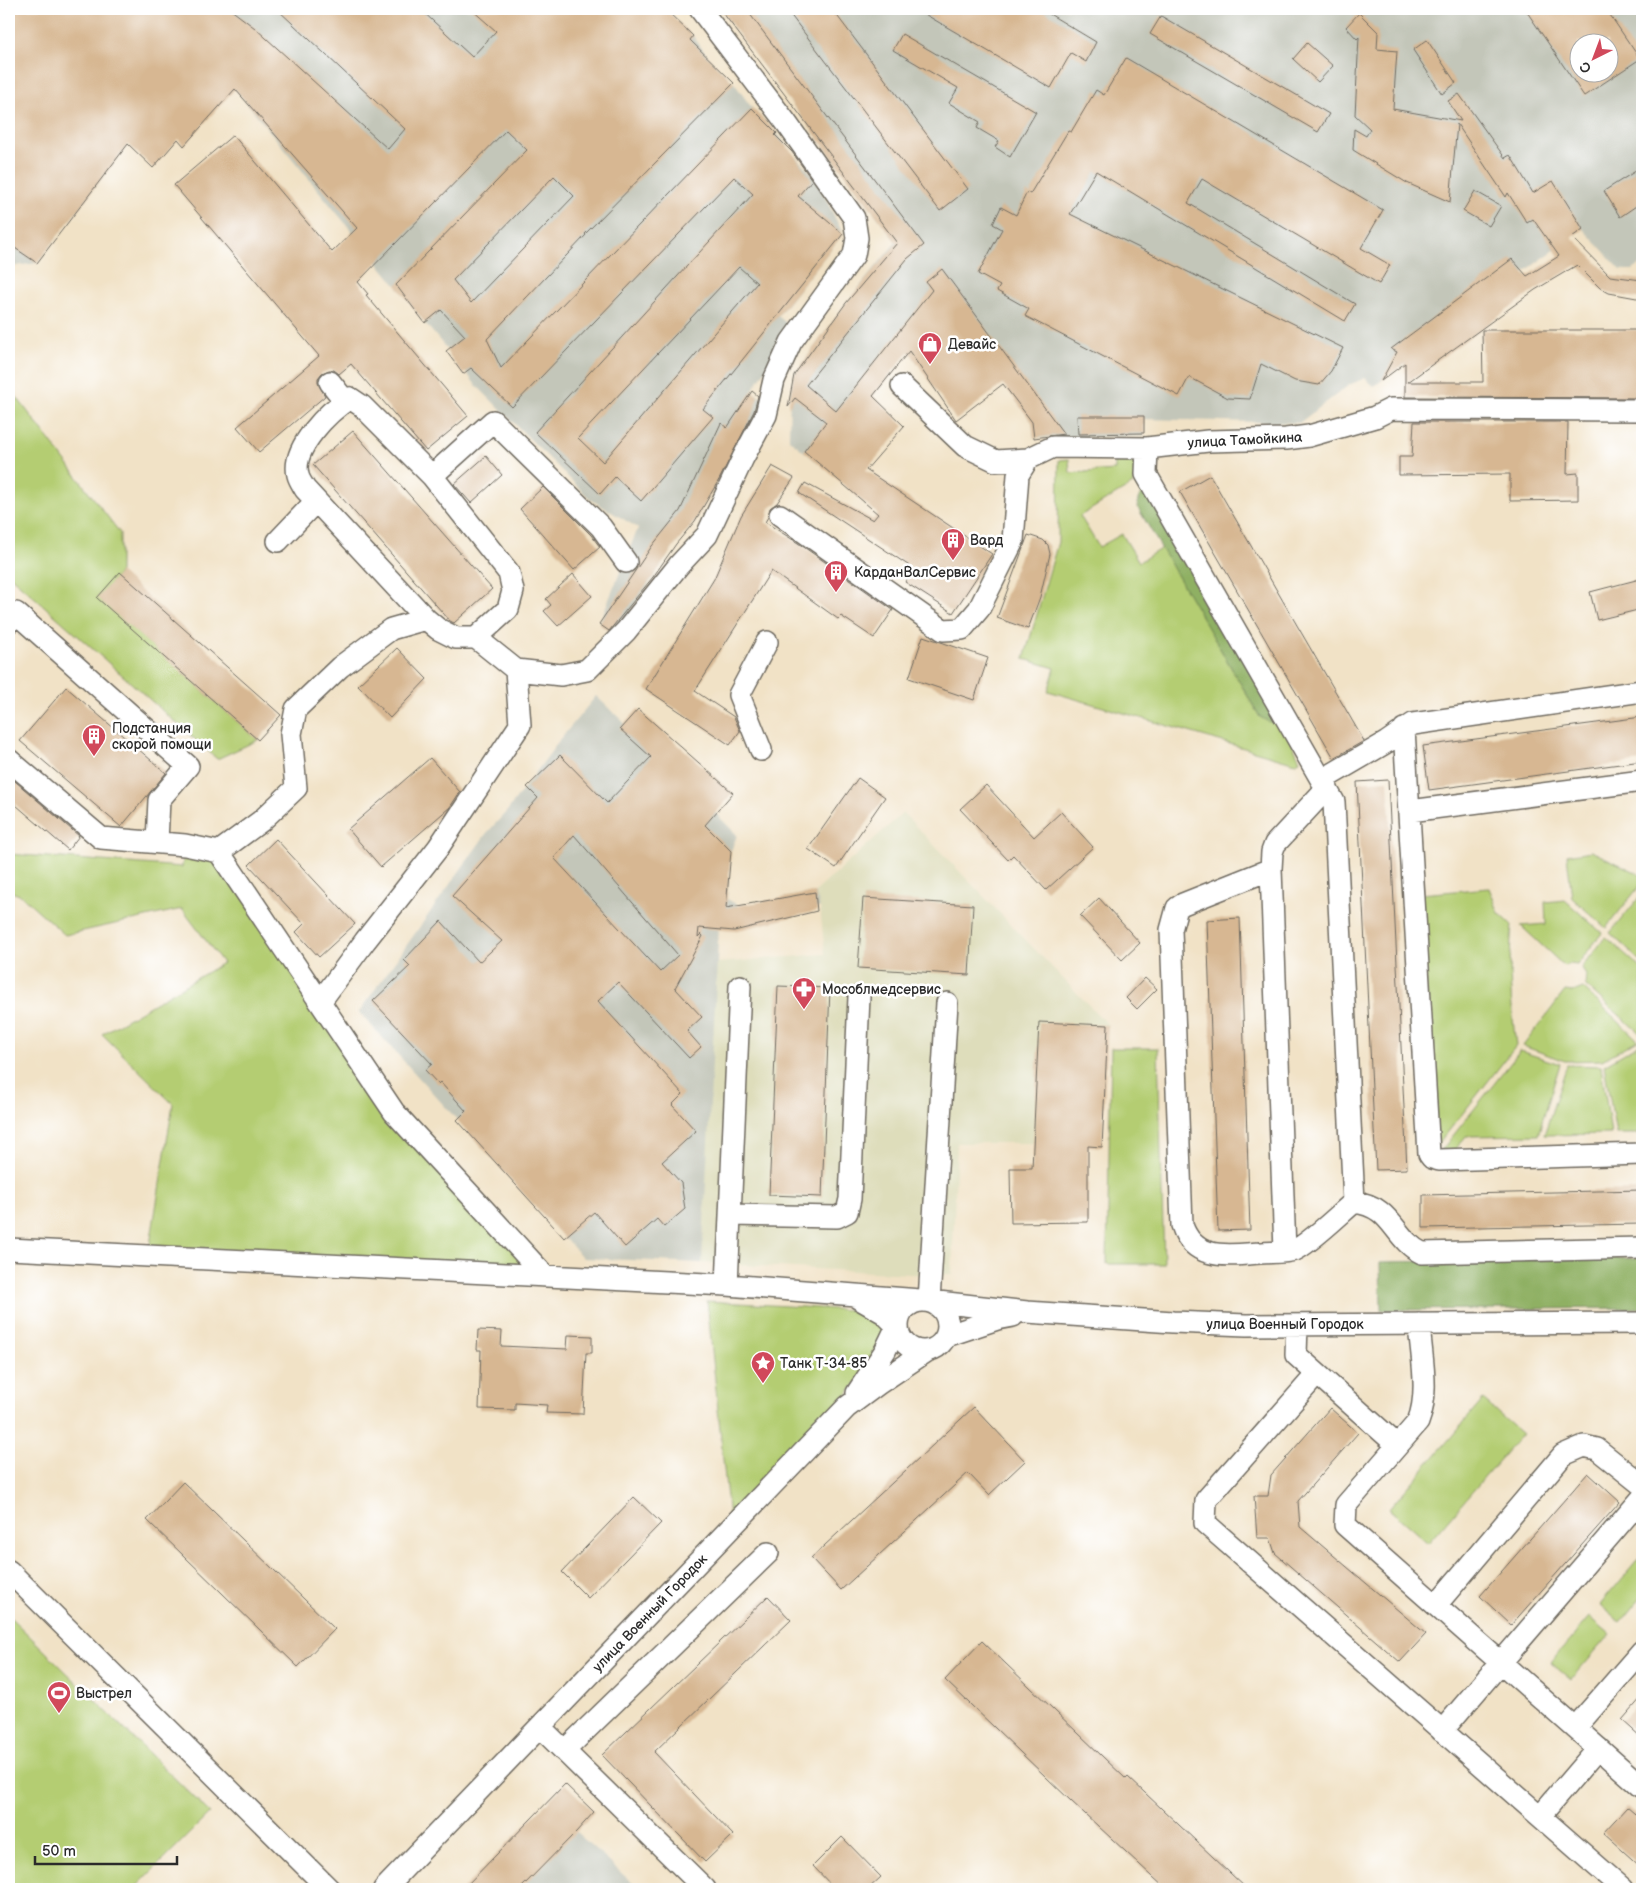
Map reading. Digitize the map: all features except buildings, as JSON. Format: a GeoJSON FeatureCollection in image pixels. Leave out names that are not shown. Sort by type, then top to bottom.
{"type":"FeatureCollection","features":[{"type":"Feature","properties":{"kind":"street"},"geometry":{"type":"LineString","coordinates":[[476,638],[508,609],[513,591],[509,573],[432,476],[362,406],[350,398],[335,408],[306,441],[299,457],[298,475],[316,501],[426,619],[438,629],[456,638],[476,638],[516,670],[561,675],[587,670],[626,631],[679,565],[707,535],[743,458],[766,415],[774,380],[791,342],[854,255],[857,238],[854,218],[785,121],[700,9]]}},
{"type":"Feature","properties":{"kind":"street"},"geometry":{"type":"LineString","coordinates":[[330,382],[345,401]]}},
{"type":"Feature","properties":{"kind":"street"},"geometry":{"type":"LineString","coordinates":[[902,386],[965,446],[996,461],[1028,459]]}},
{"type":"Feature","properties":{"kind":"street","name":"улица Тамойкина"},"geometry":{"type":"LineString","coordinates":[[1028,459],[1054,447],[1147,448],[1208,440],[1302,437],[1375,417],[1392,409],[1642,410]]}},
{"type":"Feature","properties":{"kind":"street"},"geometry":{"type":"LineString","coordinates":[[432,476],[493,421],[601,528],[626,562]]}},
{"type":"Feature","properties":{"kind":"street"},"geometry":{"type":"LineString","coordinates":[[1147,448],[1146,474],[1324,784],[1335,808],[1354,1202]]}},
{"type":"Feature","properties":{"kind":"street"},"geometry":{"type":"LineString","coordinates":[[780,515],[943,630],[962,629],[979,609],[1013,541],[1018,475],[1028,459]]}},
{"type":"Feature","properties":{"kind":"street"},"geometry":{"type":"LineString","coordinates":[[278,541],[316,501]]}},
{"type":"Feature","properties":{"kind":"street"},"geometry":{"type":"LineString","coordinates":[[9,622],[16,613],[188,766],[159,800],[157,842]]}},
{"type":"Feature","properties":{"kind":"street"},"geometry":{"type":"LineString","coordinates":[[219,852],[261,821],[296,788],[292,734],[296,709],[340,667],[392,629],[426,619]]}},
{"type":"Feature","properties":{"kind":"street"},"geometry":{"type":"LineString","coordinates":[[761,750],[739,695],[767,642]]}},
{"type":"Feature","properties":{"kind":"street"},"geometry":{"type":"LineString","coordinates":[[320,1002],[438,848],[520,725],[516,670]]}},
{"type":"Feature","properties":{"kind":"street"},"geometry":{"type":"LineString","coordinates":[[1285,1251],[1271,869],[1272,852],[1275,844],[1324,784],[1413,724],[1642,691]]}},
{"type":"Feature","properties":{"kind":"street"},"geometry":{"type":"LineString","coordinates":[[1404,729],[1429,1154],[1432,1158],[1439,1160],[1642,1154]]}},
{"type":"Feature","properties":{"kind":"street"},"geometry":{"type":"LineString","coordinates":[[9,760],[101,838],[186,845],[219,852],[394,1112],[544,1275]]}},
{"type":"Feature","properties":{"kind":"street"},"geometry":{"type":"LineString","coordinates":[[1410,811],[1642,781]]}},
{"type":"Feature","properties":{"kind":"street"},"geometry":{"type":"LineString","coordinates":[[1271,869],[1190,901],[1178,908],[1171,930],[1182,1225],[1185,1235],[1198,1247],[1216,1255],[1294,1250],[1304,1244],[1354,1202],[1368,1203],[1378,1209],[1392,1223],[1407,1243],[1422,1253],[1642,1248]]}},
{"type":"Feature","properties":{"kind":"street"},"geometry":{"type":"LineString","coordinates":[[727,1285],[740,986]]}},
{"type":"Feature","properties":{"kind":"street"},"geometry":{"type":"LineString","coordinates":[[730,1215],[837,1217],[847,1212],[850,1199],[859,997]]}},
{"type":"Feature","properties":{"kind":"street"},"geometry":{"type":"LineString","coordinates":[[924,1301],[947,1003]]}},
{"type":"Feature","properties":{"kind":"street","name":"улица Военный Городок"},"geometry":{"type":"LineString","coordinates":[[9,1249],[727,1285],[849,1294],[1028,1312],[1173,1322],[1296,1324],[1642,1323]]}},
{"type":"Feature","properties":{"kind":"street"},"geometry":{"type":"LineString","coordinates":[[847,1407],[885,1351],[897,1326],[899,1318],[905,1307],[912,1302],[924,1301],[936,1304],[945,1312],[948,1324],[946,1336],[938,1346],[927,1351],[918,1351],[907,1345],[899,1335],[897,1326],[884,1313],[849,1294]]}},
{"type":"Feature","properties":{"kind":"street"},"geometry":{"type":"LineString","coordinates":[[946,1336],[997,1319],[1028,1312]]}},
{"type":"Feature","properties":{"kind":"street"},"geometry":{"type":"LineString","coordinates":[[1296,1324],[1296,1355],[1398,1445]]}},
{"type":"Feature","properties":{"kind":"street"},"geometry":{"type":"LineString","coordinates":[[1419,1324],[1424,1397],[1418,1422],[1346,1505],[1345,1525],[1642,1787]]}},
{"type":"Feature","properties":{"kind":"street","name":"улица Военный Городок"},"geometry":{"type":"LineString","coordinates":[[384,1889],[847,1407],[927,1351]]}},
{"type":"Feature","properties":{"kind":"street"},"geometry":{"type":"LineString","coordinates":[[1317,1374],[1206,1500],[1205,1523],[1623,1889]]}},
{"type":"Feature","properties":{"kind":"street"},"geometry":{"type":"LineString","coordinates":[[1436,1605],[1564,1455],[1584,1446],[1597,1449],[1642,1485]]}},
{"type":"Feature","properties":{"kind":"street"},"geometry":{"type":"LineString","coordinates":[[1442,1731],[1642,1498]]}},
{"type":"Feature","properties":{"kind":"street"},"geometry":{"type":"LineString","coordinates":[[564,1751],[768,1553]]}},
{"type":"Feature","properties":{"kind":"street"},"geometry":{"type":"LineString","coordinates":[[9,1571],[329,1889]]}},
{"type":"Feature","properties":{"kind":"street"},"geometry":{"type":"LineString","coordinates":[[1575,1728],[1642,1651]]}},
{"type":"Feature","properties":{"kind":"street"},"geometry":{"type":"LineString","coordinates":[[540,1727],[705,1889]]}},
{"type":"Feature","properties":{"kind":"street"},"geometry":{"type":"LineString","coordinates":[[1540,1816],[1598,1748]]}},
{"type":"Feature","properties":{"kind":"shaded area"},"geometry":{"type":"Polygon","coordinates":[[[9,9],[665,9],[693,36],[709,58],[734,83],[752,108],[777,133],[791,152],[815,177],[843,234],[778,316],[792,328],[752,391],[765,401],[695,521],[676,544],[614,635],[599,624],[638,528],[590,499],[475,384],[235,89],[189,65],[37,263],[9,267],[9,9]]]}},
{"type":"Feature","properties":{"kind":"shaded area"},"geometry":{"type":"Polygon","coordinates":[[[720,9],[1642,9],[1642,263],[1633,270],[1621,270],[1583,229],[1524,272],[1527,276],[1374,386],[1365,378],[1349,385],[1299,423],[1144,419],[1144,436],[1034,438],[1032,422],[945,306],[819,464],[789,439],[790,394],[794,375],[846,303],[896,242],[720,9]]]}},
{"type":"Feature","properties":{"kind":"shaded area"},"geometry":{"type":"Polygon","coordinates":[[[596,696],[653,750],[737,835],[731,851],[727,899],[739,906],[815,892],[820,907],[745,928],[719,922],[702,1263],[583,1258],[359,1012],[486,834],[508,810],[562,737],[596,696]]]}},
{"type":"Feature","properties":{"kind":"shaded area"},"geometry":{"type":"Polygon","coordinates":[[[903,813],[1108,1025],[1033,1143],[957,1143],[952,1274],[929,1275],[702,1263],[716,963],[825,954],[820,907],[815,892],[903,813]]]}},
{"type":"Feature","properties":{"kind":"shaded area"},"geometry":{"type":"Polygon","coordinates":[[[576,1832],[639,1889],[520,1889],[576,1832]]]}},
{"type":"Feature","properties":{"kind":"green space"},"geometry":{"type":"Polygon","coordinates":[[[9,387],[120,533],[120,572],[98,598],[258,740],[217,759],[9,575],[9,387]]]}},
{"type":"Feature","properties":{"kind":"green space"},"geometry":{"type":"Polygon","coordinates":[[[1125,456],[1135,464],[1138,472],[1133,484],[1080,516],[1099,547],[1122,534],[1139,562],[1162,548],[1260,717],[1279,715],[1300,760],[1297,763],[1048,691],[1055,668],[1024,659],[1058,542],[1059,460],[1069,459],[1070,473],[1115,470],[1115,457],[1125,456]]]}},
{"type":"Feature","properties":{"kind":"green space"},"geometry":{"type":"Polygon","coordinates":[[[1145,491],[1279,715],[1274,721],[1269,722],[1260,717],[1138,508],[1138,498],[1145,491]]]}},
{"type":"Feature","properties":{"kind":"green space"},"geometry":{"type":"Polygon","coordinates":[[[185,845],[219,852],[394,1112],[544,1275],[148,1257],[173,1104],[102,1034],[223,963],[182,909],[65,935],[22,896],[9,891],[9,854],[182,867],[185,845]]]}},
{"type":"Feature","properties":{"kind":"green space"},"geometry":{"type":"Polygon","coordinates":[[[1591,851],[1642,875],[1642,883],[1606,928],[1572,898],[1567,855],[1591,851]]]}},
{"type":"Feature","properties":{"kind":"green space"},"geometry":{"type":"Polygon","coordinates":[[[1489,888],[1499,913],[1512,925],[1510,955],[1511,986],[1516,1046],[1436,1147],[1421,894],[1489,888]]]}},
{"type":"Feature","properties":{"kind":"green space"},"geometry":{"type":"Polygon","coordinates":[[[1642,894],[1642,963],[1610,933],[1642,894]]]}},
{"type":"Feature","properties":{"kind":"green space"},"geometry":{"type":"Polygon","coordinates":[[[1565,900],[1602,933],[1577,965],[1570,964],[1564,966],[1521,926],[1546,924],[1545,902],[1565,900]]]}},
{"type":"Feature","properties":{"kind":"green space"},"geometry":{"type":"Polygon","coordinates":[[[1606,937],[1642,969],[1642,1035],[1585,985],[1586,975],[1581,968],[1606,937]]]}},
{"type":"Feature","properties":{"kind":"green space"},"geometry":{"type":"Polygon","coordinates":[[[1583,988],[1638,1040],[1602,1060],[1565,1061],[1523,1046],[1565,991],[1573,992],[1583,988]]]}},
{"type":"Feature","properties":{"kind":"green space"},"geometry":{"type":"Polygon","coordinates":[[[1642,1043],[1642,1134],[1616,1134],[1604,1065],[1642,1043]]]}},
{"type":"Feature","properties":{"kind":"green space"},"geometry":{"type":"Polygon","coordinates":[[[1111,1048],[1158,1048],[1164,1264],[1107,1264],[1111,1048]]]}},
{"type":"Feature","properties":{"kind":"green space"},"geometry":{"type":"Polygon","coordinates":[[[1520,1051],[1560,1064],[1538,1135],[1466,1136],[1455,1150],[1441,1151],[1520,1051]]]}},
{"type":"Feature","properties":{"kind":"green space"},"geometry":{"type":"Polygon","coordinates":[[[1567,1065],[1601,1066],[1611,1134],[1544,1135],[1567,1065]]]}},
{"type":"Feature","properties":{"kind":"green space"},"geometry":{"type":"Polygon","coordinates":[[[1642,1258],[1642,1308],[1381,1310],[1380,1262],[1642,1258]]]}},
{"type":"Feature","properties":{"kind":"green space"},"geometry":{"type":"Polygon","coordinates":[[[707,1301],[866,1311],[878,1320],[883,1334],[879,1355],[825,1421],[729,1518],[707,1301]]]}},
{"type":"Feature","properties":{"kind":"green space"},"geometry":{"type":"Polygon","coordinates":[[[1483,1400],[1522,1434],[1428,1543],[1389,1509],[1483,1400]]]}},
{"type":"Feature","properties":{"kind":"green space"},"geometry":{"type":"Polygon","coordinates":[[[1642,1555],[1642,1596],[1620,1622],[1600,1605],[1642,1555]]]}},
{"type":"Feature","properties":{"kind":"green space","name":"Выстрел"},"geometry":{"type":"Polygon","coordinates":[[[9,1616],[210,1813],[134,1889],[9,1889],[9,1616]]]}},
{"type":"Feature","properties":{"kind":"green space"},"geometry":{"type":"Polygon","coordinates":[[[1590,1617],[1610,1634],[1571,1679],[1551,1662],[1590,1617]]]}},
{"type":"Feature","properties":{"kind":"place","name":"Девайс"},"geometry":{"type":"Point","coordinates":[930,365]}},
{"type":"Feature","properties":{"kind":"place","name":"Вард"},"geometry":{"type":"Point","coordinates":[953,561]}},
{"type":"Feature","properties":{"kind":"place","name":"КарданВалСервис"},"geometry":{"type":"Point","coordinates":[836,593]}},
{"type":"Feature","properties":{"kind":"place","name":"Подстанция скорой помощи"},"geometry":{"type":"Point","coordinates":[94,757]}},
{"type":"Feature","properties":{"kind":"place","name":"Мособлмедсервис"},"geometry":{"type":"Point","coordinates":[804,1010]}},
{"type":"Feature","properties":{"kind":"place","name":"Танк Т-34-85"},"geometry":{"type":"Point","coordinates":[763,1384]}},
{"type":"Feature","properties":{"kind":"place","name":"Выстрел"},"geometry":{"type":"Point","coordinates":[59,1714]}}]}
